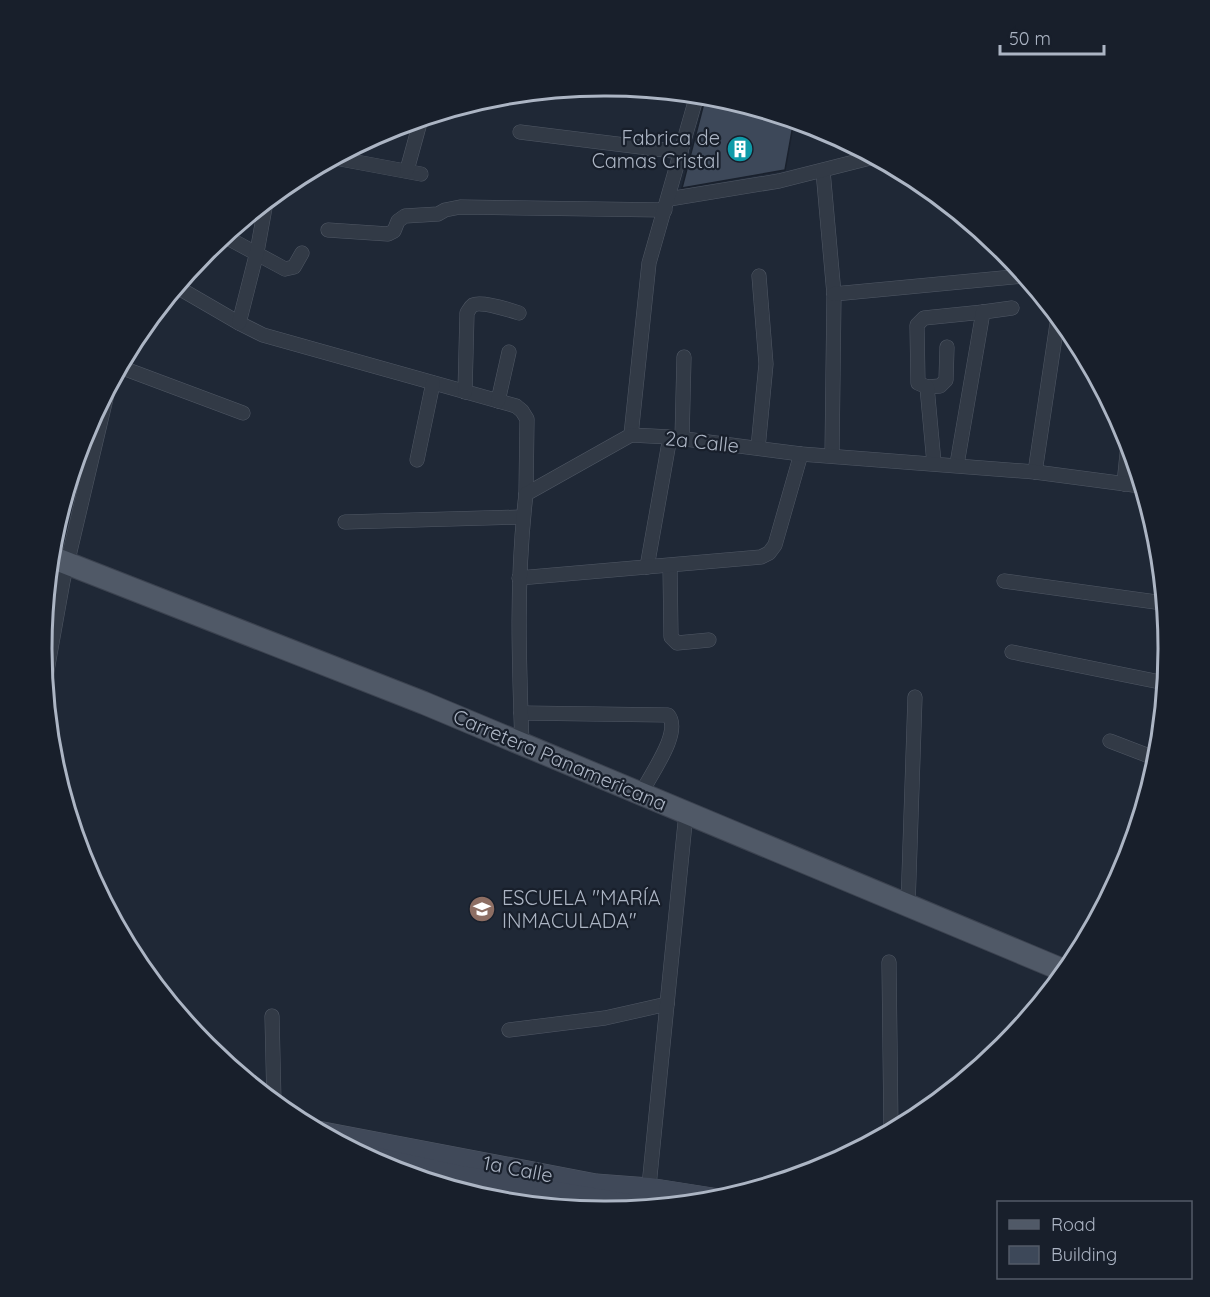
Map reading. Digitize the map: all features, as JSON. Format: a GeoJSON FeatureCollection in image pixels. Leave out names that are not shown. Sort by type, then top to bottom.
{"type":"FeatureCollection","features":[{"type":"Feature","properties":{"kind":"main road","name":"Carretera Panamericana"},"geometry":{"type":"LineString","coordinates":[[60,560],[424,703],[1056,967]]}},
{"type":"Feature","properties":{"kind":"street"},"geometry":{"type":"LineString","coordinates":[[526,494],[631,435],[649,263],[694,104]]}},
{"type":"Feature","properties":{"kind":"street"},"geometry":{"type":"LineString","coordinates":[[407,170],[418,128]]}},
{"type":"Feature","properties":{"kind":"street"},"geometry":{"type":"LineString","coordinates":[[520,132],[681,152]]}},
{"type":"Feature","properties":{"kind":"street"},"geometry":{"type":"LineString","coordinates":[[348,160],[421,174]]}},
{"type":"Feature","properties":{"kind":"street"},"geometry":{"type":"LineString","coordinates":[[328,230],[388,234],[394,231],[398,221],[405,216],[438,214],[460,207],[667,205],[862,160]]}},
{"type":"Feature","properties":{"kind":"street"},"geometry":{"type":"LineString","coordinates":[[823,171],[834,294],[831,455]]}},
{"type":"Feature","properties":{"kind":"street"},"geometry":{"type":"LineString","coordinates":[[239,323],[264,214]]}},
{"type":"Feature","properties":{"kind":"street"},"geometry":{"type":"LineString","coordinates":[[233,240],[285,269],[294,267],[302,253]]}},
{"type":"Feature","properties":{"kind":"street"},"geometry":{"type":"LineString","coordinates":[[758,447],[766,364],[759,276]]}},
{"type":"Feature","properties":{"kind":"street"},"geometry":{"type":"LineString","coordinates":[[834,294],[1014,277]]}},
{"type":"Feature","properties":{"kind":"street"},"geometry":{"type":"LineString","coordinates":[[184,291],[264,335],[516,406],[522,411],[527,419],[526,494],[519,578],[518,665],[522,744]]}},
{"type":"Feature","properties":{"kind":"street"},"geometry":{"type":"LineString","coordinates":[[465,392],[467,313],[473,305],[480,303],[519,313]]}},
{"type":"Feature","properties":{"kind":"street"},"geometry":{"type":"LineString","coordinates":[[948,347],[946,380],[940,386],[927,387],[918,383],[917,325],[920,320],[1012,308]]}},
{"type":"Feature","properties":{"kind":"street"},"geometry":{"type":"LineString","coordinates":[[957,465],[983,312]]}},
{"type":"Feature","properties":{"kind":"street"},"geometry":{"type":"LineString","coordinates":[[1035,472],[1056,331]]}},
{"type":"Feature","properties":{"kind":"street"},"geometry":{"type":"LineString","coordinates":[[498,401],[509,352]]}},
{"type":"Feature","properties":{"kind":"street"},"geometry":{"type":"LineString","coordinates":[[647,567],[676,438],[684,357]]}},
{"type":"Feature","properties":{"kind":"street"},"geometry":{"type":"LineString","coordinates":[[128,370],[243,413]]}},
{"type":"Feature","properties":{"kind":"street"},"geometry":{"type":"LineString","coordinates":[[417,460],[433,383]]}},
{"type":"Feature","properties":{"kind":"street"},"geometry":{"type":"LineString","coordinates":[[927,387],[934,463]]}},
{"type":"Feature","properties":{"kind":"street","name":"2a Calle"},"geometry":{"type":"LineString","coordinates":[[631,435],[758,447],[801,454],[1035,472],[1132,485]]}},
{"type":"Feature","properties":{"kind":"street"},"geometry":{"type":"LineString","coordinates":[[519,578],[761,557],[769,553],[775,545],[801,454]]}},
{"type":"Feature","properties":{"kind":"street"},"geometry":{"type":"LineString","coordinates":[[1124,484],[1126,465]]}},
{"type":"Feature","properties":{"kind":"street"},"geometry":{"type":"LineString","coordinates":[[62,549],[75,492]]}},
{"type":"Feature","properties":{"kind":"street"},"geometry":{"type":"LineString","coordinates":[[345,522],[524,517]]}},
{"type":"Feature","properties":{"kind":"street"},"geometry":{"type":"LineString","coordinates":[[670,566],[671,637],[673,641],[677,643],[709,640]]}},
{"type":"Feature","properties":{"kind":"street"},"geometry":{"type":"LineString","coordinates":[[1004,581],[1155,602]]}},
{"type":"Feature","properties":{"kind":"street"},"geometry":{"type":"LineString","coordinates":[[1012,652],[1156,681]]}},
{"type":"Feature","properties":{"kind":"street"},"geometry":{"type":"LineString","coordinates":[[908,906],[915,698]]}},
{"type":"Feature","properties":{"kind":"street"},"geometry":{"type":"LineString","coordinates":[[521,713],[668,714],[673,724],[667,748],[641,794]]}},
{"type":"Feature","properties":{"kind":"street"},"geometry":{"type":"LineString","coordinates":[[1110,741],[1147,755]]}},
{"type":"Feature","properties":{"kind":"street"},"geometry":{"type":"LineString","coordinates":[[647,1199],[686,813]]}},
{"type":"Feature","properties":{"kind":"street"},"geometry":{"type":"LineString","coordinates":[[890,962],[891,1121]]}},
{"type":"Feature","properties":{"kind":"street"},"geometry":{"type":"LineString","coordinates":[[509,1030],[596,1019],[667,1004]]}},
{"type":"Feature","properties":{"kind":"street"},"geometry":{"type":"LineString","coordinates":[[272,1016],[274,1090]]}},
{"type":"Feature","properties":{"kind":"street","name":"1a Calle"},"geometry":{"type":"LineString","coordinates":[[347,1137],[596,1184],[643,1200]]}},
{"type":"Feature","properties":{"kind":"street","name":"1a Calle"},"geometry":{"type":"LineString","coordinates":[[408,1165],[456,1175],[640,1200]]}},
{"type":"Feature","properties":{"kind":"building","name":"Fabrica de Camas Cristal"},"geometry":{"type":"Polygon","coordinates":[[[703,105],[748,115],[792,129],[785,170],[682,188],[703,105]]]}},
{"type":"Feature","properties":{"kind":"place","name":"Fabrica de Camas Cristal"},"geometry":{"type":"Point","coordinates":[740,149]}},
{"type":"Feature","properties":{"kind":"place","name":"ESCUELA \"MARÍA INMACULADA\""},"geometry":{"type":"Point","coordinates":[482,909]}}]}
